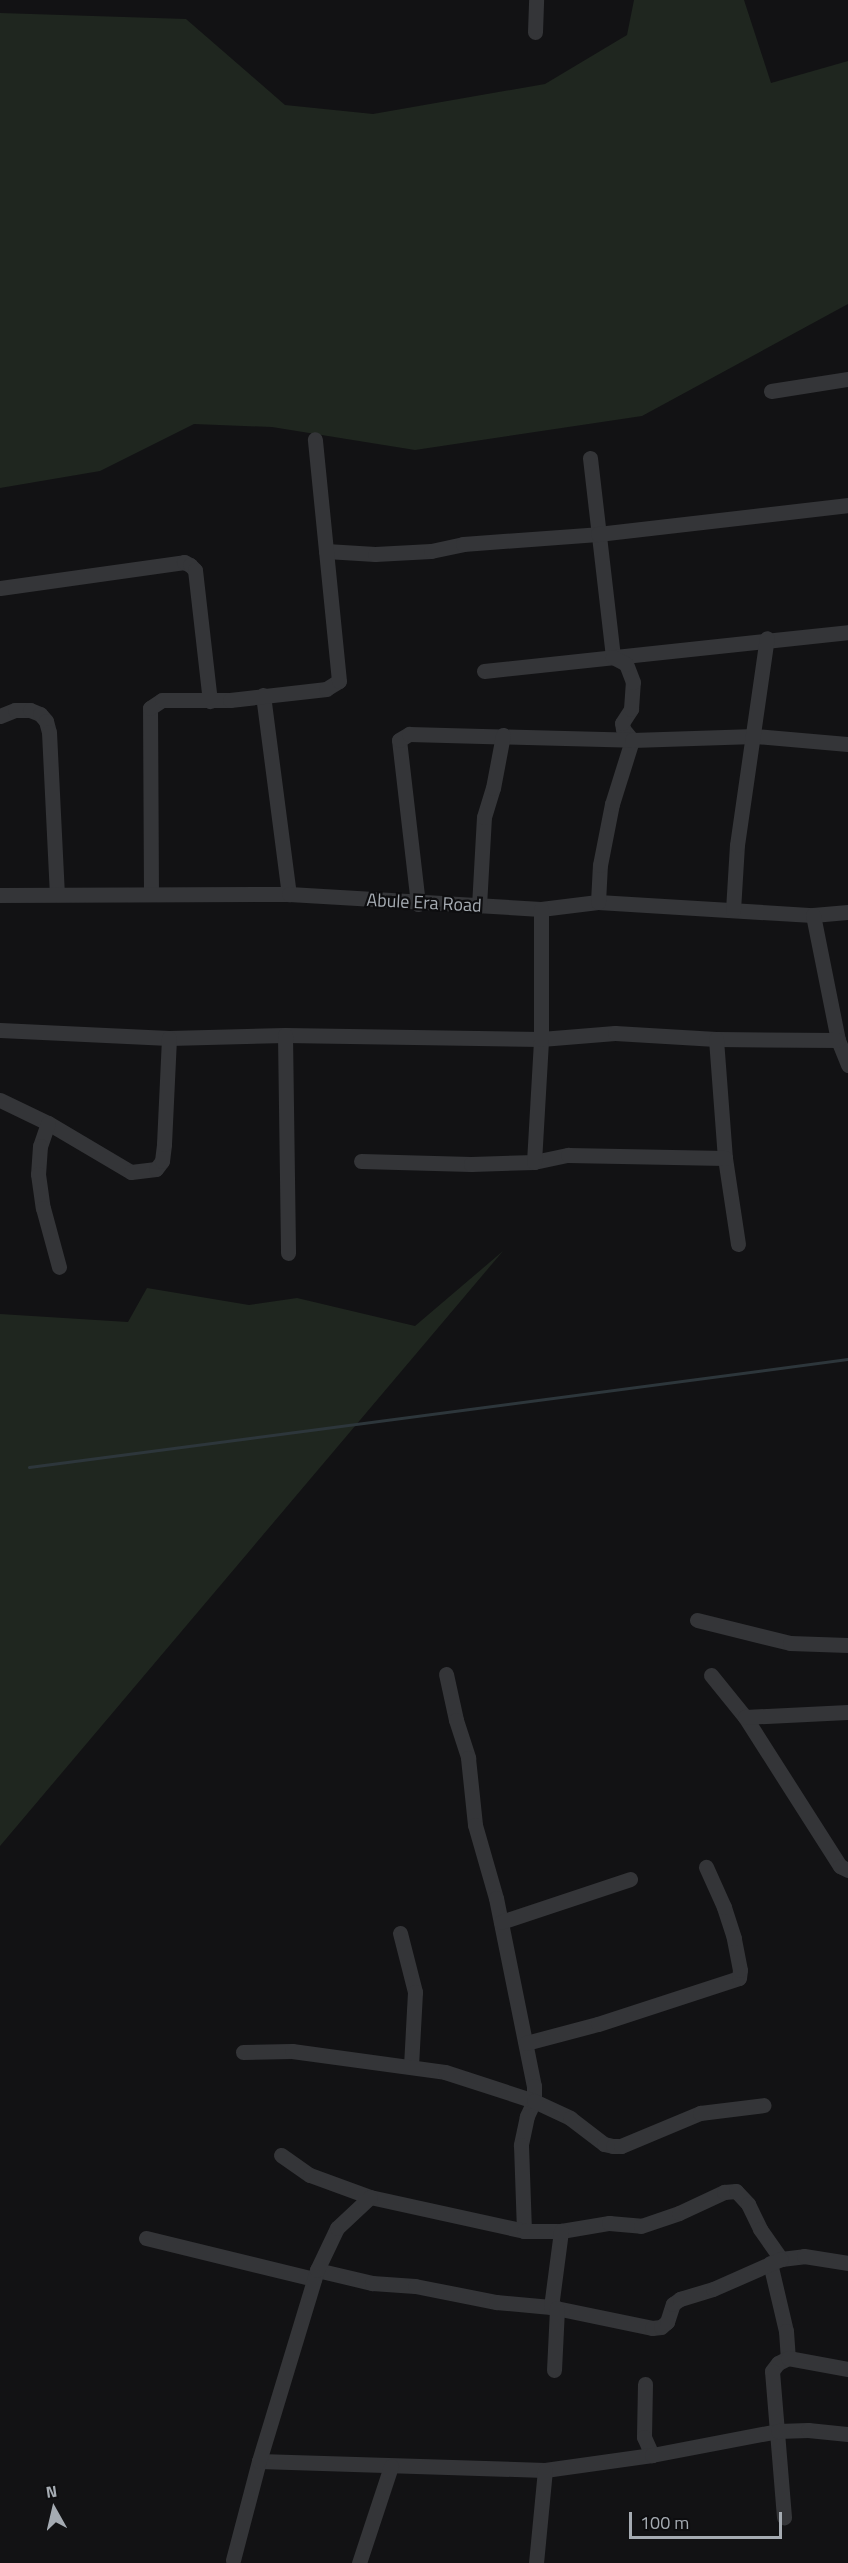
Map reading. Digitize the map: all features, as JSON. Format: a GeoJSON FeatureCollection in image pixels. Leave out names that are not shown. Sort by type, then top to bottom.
{"type":"FeatureCollection","features":[{"type":"Feature","properties":{"kind":"street"},"geometry":{"type":"LineString","coordinates":[[535,32],[536,0]]}},
{"type":"Feature","properties":{"kind":"street"},"geometry":{"type":"LineString","coordinates":[[771,391],[848,379]]}},
{"type":"Feature","properties":{"kind":"street"},"geometry":{"type":"LineString","coordinates":[[151,894],[150,708],[162,700],[210,701],[326,689],[339,681],[315,440]]}},
{"type":"Feature","properties":{"kind":"street"},"geometry":{"type":"LineString","coordinates":[[590,458],[613,657]]}},
{"type":"Feature","properties":{"kind":"street"},"geometry":{"type":"LineString","coordinates":[[326,551],[375,554],[431,551],[463,544],[514,538],[598,534],[848,505]]}},
{"type":"Feature","properties":{"kind":"street"},"geometry":{"type":"LineString","coordinates":[[0,588],[184,562],[190,565],[195,570],[210,701]]}},
{"type":"Feature","properties":{"kind":"street"},"geometry":{"type":"LineString","coordinates":[[484,671],[848,632]]}},
{"type":"Feature","properties":{"kind":"street"},"geometry":{"type":"LineString","coordinates":[[733,910],[738,845],[767,639]]}},
{"type":"Feature","properties":{"kind":"street"},"geometry":{"type":"LineString","coordinates":[[613,657],[626,664],[633,682],[631,709],[622,723],[623,729],[632,740]]}},
{"type":"Feature","properties":{"kind":"street"},"geometry":{"type":"LineString","coordinates":[[263,695],[290,894]]}},
{"type":"Feature","properties":{"kind":"street"},"geometry":{"type":"LineString","coordinates":[[0,716],[15,710],[30,710],[40,714],[46,721],[49,732],[57,894]]}},
{"type":"Feature","properties":{"kind":"street"},"geometry":{"type":"LineString","coordinates":[[418,904],[399,740],[409,734],[632,740],[754,736],[848,744]]}},
{"type":"Feature","properties":{"kind":"street"},"geometry":{"type":"LineString","coordinates":[[479,906],[484,817],[493,788],[503,735]]}},
{"type":"Feature","properties":{"kind":"street"},"geometry":{"type":"LineString","coordinates":[[598,902],[600,865],[612,804],[632,740]]}},
{"type":"Feature","properties":{"kind":"street","name":"Abule Era Road"},"geometry":{"type":"LineString","coordinates":[[0,895],[290,894],[418,904],[541,909],[598,902],[813,915],[848,912]]}},
{"type":"Feature","properties":{"kind":"street"},"geometry":{"type":"LineString","coordinates":[[534,1162],[541,1039],[541,909]]}},
{"type":"Feature","properties":{"kind":"street"},"geometry":{"type":"LineString","coordinates":[[813,915],[848,1065]]}},
{"type":"Feature","properties":{"kind":"street"},"geometry":{"type":"LineString","coordinates":[[0,1030],[169,1038],[285,1035],[541,1039],[615,1033],[843,1046]]}},
{"type":"Feature","properties":{"kind":"street"},"geometry":{"type":"LineString","coordinates":[[285,1035],[288,1253]]}},
{"type":"Feature","properties":{"kind":"street"},"geometry":{"type":"LineString","coordinates":[[0,1100],[48,1124],[130,1172],[156,1169],[162,1161],[164,1144],[169,1038]]}},
{"type":"Feature","properties":{"kind":"street"},"geometry":{"type":"LineString","coordinates":[[716,1039],[725,1158],[738,1244]]}},
{"type":"Feature","properties":{"kind":"street"},"geometry":{"type":"LineString","coordinates":[[48,1124],[40,1146],[38,1174],[43,1208],[59,1267]]}},
{"type":"Feature","properties":{"kind":"street"},"geometry":{"type":"LineString","coordinates":[[361,1161],[471,1164],[534,1162],[568,1155],[725,1158]]}},
{"type":"Feature","properties":{"kind":"street"},"geometry":{"type":"LineString","coordinates":[[697,1620],[790,1643],[848,1645]]}},
{"type":"Feature","properties":{"kind":"street"},"geometry":{"type":"LineString","coordinates":[[446,1674],[456,1720],[468,1758],[475,1825],[487,1859],[534,2086],[534,2102],[527,2116],[521,2145],[524,2231]]}},
{"type":"Feature","properties":{"kind":"street"},"geometry":{"type":"LineString","coordinates":[[711,1675],[745,1717],[840,1866],[848,1870]]}},
{"type":"Feature","properties":{"kind":"street"},"geometry":{"type":"LineString","coordinates":[[745,1717],[848,1712]]}},
{"type":"Feature","properties":{"kind":"street"},"geometry":{"type":"LineString","coordinates":[[526,2043],[598,2025],[739,1978],[740,1970],[734,1938],[724,1907],[706,1867]]}},
{"type":"Feature","properties":{"kind":"street"},"geometry":{"type":"LineString","coordinates":[[501,1922],[630,1878]]}},
{"type":"Feature","properties":{"kind":"street"},"geometry":{"type":"LineString","coordinates":[[400,1934],[415,1992],[411,2066]]}},
{"type":"Feature","properties":{"kind":"street"},"geometry":{"type":"LineString","coordinates":[[243,2052],[292,2051],[411,2066],[475,2080],[570,2118],[604,2144],[621,2146],[700,2113],[764,2105]]}},
{"type":"Feature","properties":{"kind":"street"},"geometry":{"type":"LineString","coordinates":[[281,2155],[310,2175],[370,2197],[524,2231],[561,2231],[609,2223],[641,2226],[679,2213],[724,2192],[736,2191],[748,2204],[775,2261],[788,2358]]}},
{"type":"Feature","properties":{"kind":"street"},"geometry":{"type":"LineString","coordinates":[[233,2560],[259,2461],[315,2275],[337,2228],[370,2197]]}},
{"type":"Feature","properties":{"kind":"street"},"geometry":{"type":"LineString","coordinates":[[554,2370],[554,2307],[561,2231]]}},
{"type":"Feature","properties":{"kind":"street"},"geometry":{"type":"LineString","coordinates":[[146,2238],[315,2275],[416,2286],[496,2302],[554,2307],[641,2326],[661,2327],[667,2322],[673,2304],[680,2299],[713,2289],[775,2261],[804,2256],[848,2263]]}},
{"type":"Feature","properties":{"kind":"street"},"geometry":{"type":"LineString","coordinates":[[784,2518],[772,2371],[778,2362],[788,2358],[848,2369]]}},
{"type":"Feature","properties":{"kind":"street"},"geometry":{"type":"LineString","coordinates":[[645,2384],[644,2437],[652,2455]]}},
{"type":"Feature","properties":{"kind":"street"},"geometry":{"type":"LineString","coordinates":[[259,2461],[545,2470],[652,2455],[778,2431],[808,2430],[848,2434]]}},
{"type":"Feature","properties":{"kind":"street"},"geometry":{"type":"LineString","coordinates":[[359,2563],[391,2466]]}},
{"type":"Feature","properties":{"kind":"street"},"geometry":{"type":"LineString","coordinates":[[536,2563],[545,2470]]}},
{"type":"Feature","properties":{"kind":"shaded area"},"geometry":{"type":"Polygon","coordinates":[[[634,0],[744,0],[771,83],[848,61],[848,304],[642,416],[415,450],[272,427],[194,424],[100,471],[0,488],[0,13],[186,19],[285,105],[373,114],[545,84],[627,35],[634,0]]]}},
{"type":"Feature","properties":{"kind":"shaded area"},"geometry":{"type":"Polygon","coordinates":[[[503,1251],[0,1846],[0,1314],[128,1322],[147,1288],[249,1305],[297,1298],[415,1326],[503,1251]]]}},
{"type":"Feature","properties":{"kind":"waterway"},"geometry":{"type":"LineString","coordinates":[[29,1467],[848,1359]]}}]}
